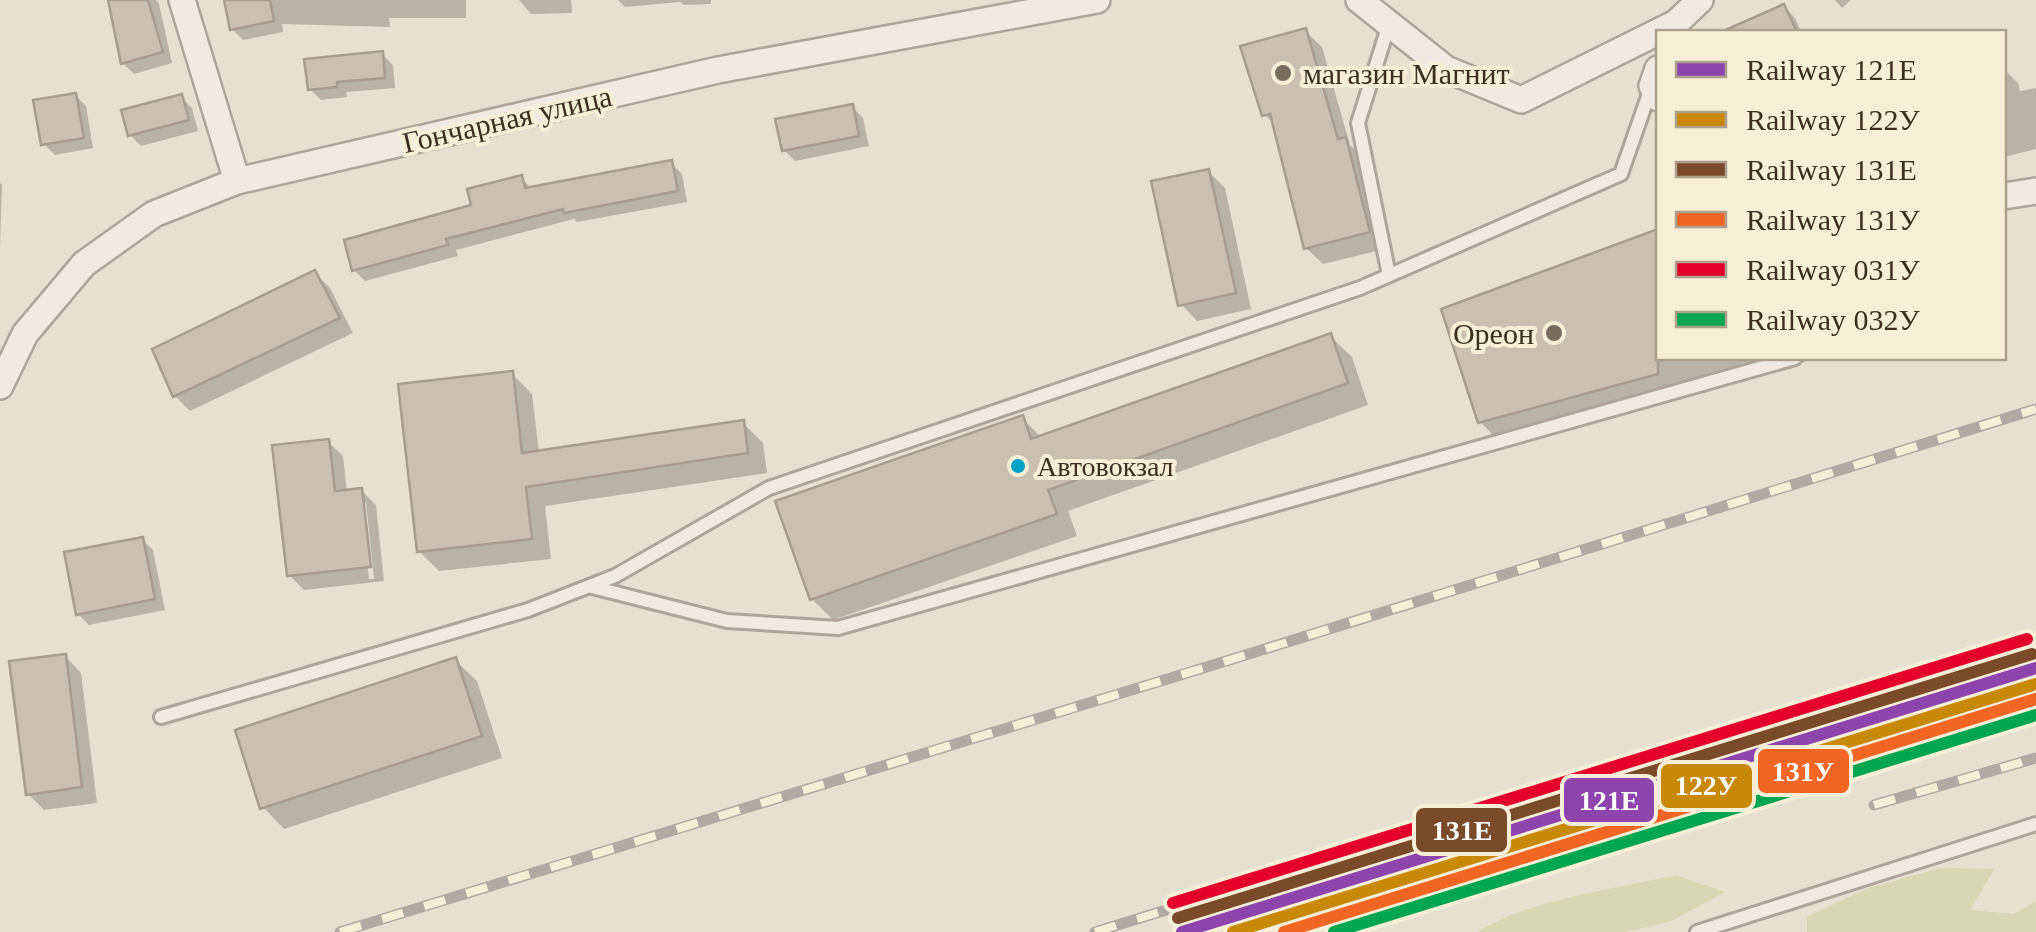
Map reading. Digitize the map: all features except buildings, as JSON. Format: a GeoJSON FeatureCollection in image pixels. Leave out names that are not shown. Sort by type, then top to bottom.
{"type":"FeatureCollection","features":[{"type":"Feature","properties":{"kind":"street"},"geometry":{"type":"LineString","coordinates":[[182,0],[237,181]]}},
{"type":"Feature","properties":{"kind":"street","name":"Гончарная улица"},"geometry":{"type":"LineString","coordinates":[[0,386],[25,334],[84,264],[154,214],[237,181],[718,70],[1097,0]]}},
{"type":"Feature","properties":{"kind":"street"},"geometry":{"type":"LineString","coordinates":[[1359,0],[1446,69],[1521,100],[1656,36]]}},
{"type":"Feature","properties":{"kind":"street"},"geometry":{"type":"LineString","coordinates":[[1674,28],[1700,0]]}},
{"type":"Feature","properties":{"kind":"street"},"geometry":{"type":"LineString","coordinates":[[2006,196],[2036,191]]}},
{"type":"Feature","properties":{"kind":"lane"},"geometry":{"type":"LineString","coordinates":[[1389,276],[1358,122],[1390,24]]}},
{"type":"Feature","properties":{"kind":"lane"},"geometry":{"type":"LineString","coordinates":[[161,716],[528,610],[615,576],[770,488],[1389,276],[1621,174],[1656,84]]}},
{"type":"Feature","properties":{"kind":"lane"},"geometry":{"type":"LineString","coordinates":[[589,586],[728,621],[838,628],[1788,360]]}},
{"type":"Feature","properties":{"kind":"lane"},"geometry":{"type":"LineString","coordinates":[[1698,932],[2036,824]]}},
{"type":"Feature","properties":{"kind":"green space"},"geometry":{"type":"Polygon","coordinates":[[[1941,868],[1994,869],[1970,910],[2014,914],[2036,901],[2036,932],[1807,932],[1807,917],[1868,888],[1941,868]]]}},
{"type":"Feature","properties":{"kind":"green space"},"geometry":{"type":"Polygon","coordinates":[[[1675,875],[1725,892],[1671,921],[1627,932],[1478,932],[1546,904],[1675,875]]]}},
{"type":"Feature","properties":{"kind":"railway"},"geometry":{"type":"LineString","coordinates":[[340,932],[2036,409]]}},
{"type":"Feature","properties":{"kind":"railway"},"geometry":{"type":"LineString","coordinates":[[1095,932],[2036,641]]}},
{"type":"Feature","properties":{"kind":"railway"},"geometry":{"type":"LineString","coordinates":[[1874,805],[2036,758]]}},
{"type":"Feature","properties":{"kind":"rail line","name":"031У"},"geometry":{"type":"LineString","coordinates":[[1173,903],[2027,639]]}},
{"type":"Feature","properties":{"kind":"rail line","name":"131Е"},"geometry":{"type":"LineString","coordinates":[[1178,918],[2032,654]]}},
{"type":"Feature","properties":{"kind":"rail line","name":"121Е"},"geometry":{"type":"LineString","coordinates":[[1182,932],[2036,668]]}},
{"type":"Feature","properties":{"kind":"rail line","name":"122У"},"geometry":{"type":"LineString","coordinates":[[1233,932],[2036,684]]}},
{"type":"Feature","properties":{"kind":"rail line","name":"131У"},"geometry":{"type":"LineString","coordinates":[[1284,932],[2036,699]]}},
{"type":"Feature","properties":{"kind":"rail line","name":"032У"},"geometry":{"type":"LineString","coordinates":[[1334,932],[2036,715]]}},
{"type":"Feature","properties":{"kind":"place","name":"магазин Магнит"},"geometry":{"type":"Point","coordinates":[1283,73]}},
{"type":"Feature","properties":{"kind":"place","name":"Ореон"},"geometry":{"type":"Point","coordinates":[1554,333]}},
{"type":"Feature","properties":{"kind":"place","name":"Автовокзал"},"geometry":{"type":"Point","coordinates":[1018,466]}}]}
